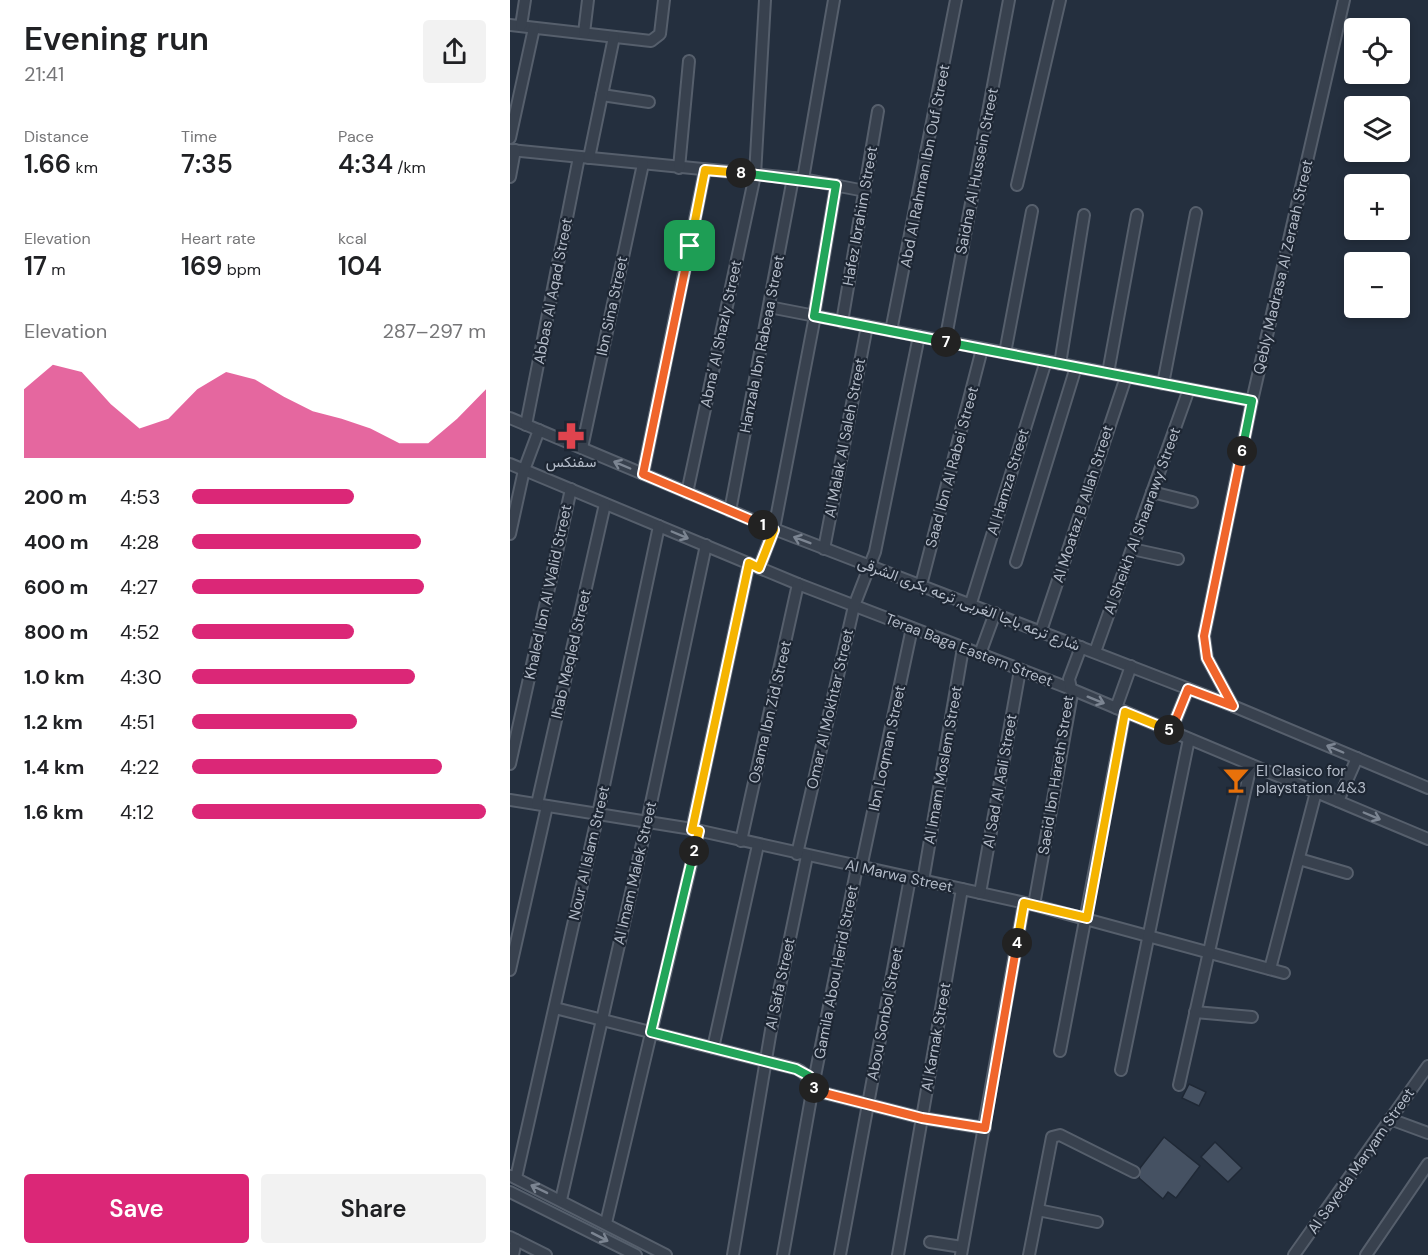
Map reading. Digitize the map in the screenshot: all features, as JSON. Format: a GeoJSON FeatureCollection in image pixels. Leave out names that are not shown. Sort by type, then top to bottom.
{"type":"FeatureCollection","features":[{"type":"Feature","properties":{"kind":"street"},"geometry":{"type":"LineString","coordinates":[[525,0],[515,26],[651,41],[660,34],[664,0]]}},
{"type":"Feature","properties":{"kind":"street"},"geometry":{"type":"LineString","coordinates":[[584,33],[588,0]]}},
{"type":"Feature","properties":{"kind":"street","name":"Abna' Al Shazly Street"},"geometry":{"type":"LineString","coordinates":[[687,493],[755,174],[765,0]]}},
{"type":"Feature","properties":{"kind":"street","name":"Hanzala Ibn Rabeaa Street"},"geometry":{"type":"LineString","coordinates":[[730,511],[769,307],[834,0]]}},
{"type":"Feature","properties":{"kind":"street","name":"Abd Al Rahman Ibn Ouf Street"},"geometry":{"type":"LineString","coordinates":[[891,331],[956,0]]}},
{"type":"Feature","properties":{"kind":"street","name":"Saidna Al Hussein Street"},"geometry":{"type":"LineString","coordinates":[[945,342],[1009,0]]}},
{"type":"Feature","properties":{"kind":"street"},"geometry":{"type":"LineString","coordinates":[[1017,185],[1060,0]]}},
{"type":"Feature","properties":{"kind":"street","name":"Qebly Madrasa Al Zeraah Street"},"geometry":{"type":"LineString","coordinates":[[1233,706],[1207,658],[1204,636],[1252,401],[1344,0]]}},
{"type":"Feature","properties":{"kind":"street"},"geometry":{"type":"LineString","coordinates":[[510,138],[534,28]]}},
{"type":"Feature","properties":{"kind":"street","name":"Abbas Al Aqad Street"},"geometry":{"type":"LineString","coordinates":[[526,425],[584,158],[602,95],[614,37]]}},
{"type":"Feature","properties":{"kind":"street"},"geometry":{"type":"LineString","coordinates":[[679,168],[689,61]]}},
{"type":"Feature","properties":{"kind":"street"},"geometry":{"type":"LineString","coordinates":[[602,95],[649,102]]}},
{"type":"Feature","properties":{"kind":"street","name":"Hafez Ibrahim Street"},"geometry":{"type":"LineString","coordinates":[[842,322],[878,111]]}},
{"type":"Feature","properties":{"kind":"street"},"geometry":{"type":"LineString","coordinates":[[510,177],[512,150],[798,178],[865,191]]}},
{"type":"Feature","properties":{"kind":"street","name":"Ibn Sina Street"},"geometry":{"type":"LineString","coordinates":[[582,448],[643,164]]}},
{"type":"Feature","properties":{"kind":"street"},"geometry":{"type":"LineString","coordinates":[[643,474],[705,170]]}},
{"type":"Feature","properties":{"kind":"street"},"geometry":{"type":"LineString","coordinates":[[606,1222],[651,1032],[754,566],[774,530],[836,185]]}},
{"type":"Feature","properties":{"kind":"street"},"geometry":{"type":"LineString","coordinates":[[1005,353],[1032,211]]}},
{"type":"Feature","properties":{"kind":"street"},"geometry":{"type":"LineString","coordinates":[[1163,384],[1196,213]]}},
{"type":"Feature","properties":{"kind":"street"},"geometry":{"type":"LineString","coordinates":[[1060,364],[1084,215]]}},
{"type":"Feature","properties":{"kind":"street"},"geometry":{"type":"LineString","coordinates":[[1108,373],[1137,215]]}},
{"type":"Feature","properties":{"kind":"street"},"geometry":{"type":"LineString","coordinates":[[769,307],[1252,401]]}},
{"type":"Feature","properties":{"kind":"street","name":"Al Malak Al Saleh Street"},"geometry":{"type":"LineString","coordinates":[[824,549],[867,327]]}},
{"type":"Feature","properties":{"kind":"street","name":"Omar Al Mokhtar Street"},"geometry":{"type":"LineString","coordinates":[[802,855],[854,606],[875,552],[919,336]]}},
{"type":"Feature","properties":{"kind":"street","name":"Saad Ibn Al Rabei Street"},"geometry":{"type":"LineString","coordinates":[[921,585],[982,349]]}},
{"type":"Feature","properties":{"kind":"street","name":"Al Hamza Street"},"geometry":{"type":"LineString","coordinates":[[971,603],[1046,361]]}},
{"type":"Feature","properties":{"kind":"street"},"geometry":{"type":"LineString","coordinates":[[1016,562],[1076,367]]}},
{"type":"Feature","properties":{"kind":"street","name":"Al Moataz B Allah Street"},"geometry":{"type":"LineString","coordinates":[[1041,631],[1126,377]]}},
{"type":"Feature","properties":{"kind":"street","name":"Al Sheikh Al Shaarawy Street"},"geometry":{"type":"LineString","coordinates":[[1095,652],[1189,389]]}},
{"type":"Feature","properties":{"kind":"street","name":"شارع ترعه باجا الغربى, ترعه بكرى الشرقى"},"geometry":{"type":"LineString","coordinates":[[510,418],[774,530],[971,603],[1233,706],[1428,788]]}},
{"type":"Feature","properties":{"kind":"street"},"geometry":{"type":"LineString","coordinates":[[510,534],[524,470],[539,430]]}},
{"type":"Feature","properties":{"kind":"street","name":"Teraa Baga Eastern Street"},"geometry":{"type":"LineString","coordinates":[[510,464],[798,584],[1071,689],[1428,839]]}},
{"type":"Feature","properties":{"kind":"street","name":"Khaled Ibn Al Walid Street"},"geometry":{"type":"LineString","coordinates":[[510,764],[571,489]]}},
{"type":"Feature","properties":{"kind":"street"},"geometry":{"type":"LineString","coordinates":[[1152,492],[1192,502]]}},
{"type":"Feature","properties":{"kind":"street","name":"Ihab Meqled Street"},"geometry":{"type":"LineString","coordinates":[[510,970],[605,504]]}},
{"type":"Feature","properties":{"kind":"street","name":"Nour Al Islam Street"},"geometry":{"type":"LineString","coordinates":[[513,1177],[555,1008],[659,526]]}},
{"type":"Feature","properties":{"kind":"street","name":"Al Imam Malek Street"},"geometry":{"type":"LineString","coordinates":[[561,1200],[647,822],[706,545]]}},
{"type":"Feature","properties":{"kind":"street"},"geometry":{"type":"LineString","coordinates":[[1132,549],[1178,559]]}},
{"type":"Feature","properties":{"kind":"street","name":"Osama Ibn Zid Street"},"geometry":{"type":"LineString","coordinates":[[741,841],[798,584]]}},
{"type":"Feature","properties":{"kind":"street"},"geometry":{"type":"LineString","coordinates":[[980,654],[995,613]]}},
{"type":"Feature","properties":{"kind":"street","name":"Ibn Loqman Street"},"geometry":{"type":"LineString","coordinates":[[859,867],[912,628]]}},
{"type":"Feature","properties":{"kind":"street","name":"Saeid Ibn Hareth Street"},"geometry":{"type":"LineString","coordinates":[[962,1251],[1071,689],[1069,679],[1081,647]]}},
{"type":"Feature","properties":{"kind":"street","name":"Al Imam Moslem Street"},"geometry":{"type":"LineString","coordinates":[[923,881],[963,648]]}},
{"type":"Feature","properties":{"kind":"street"},"geometry":{"type":"LineString","coordinates":[[1060,1051],[1087,918],[1121,710],[1131,666]]}},
{"type":"Feature","properties":{"kind":"street","name":"Al Sad Al Aali Street"},"geometry":{"type":"LineString","coordinates":[[980,893],[1020,670]]}},
{"type":"Feature","properties":{"kind":"street"},"geometry":{"type":"LineString","coordinates":[[1171,731],[1188,689]]}},
{"type":"Feature","properties":{"kind":"street"},"geometry":{"type":"LineString","coordinates":[[1121,1070],[1189,739]]}},
{"type":"Feature","properties":{"kind":"street"},"geometry":{"type":"LineString","coordinates":[[1338,801],[1357,758]]}},
{"type":"Feature","properties":{"kind":"street"},"geometry":{"type":"LineString","coordinates":[[1179,1084],[1251,765]]}},
{"type":"Feature","properties":{"kind":"street"},"geometry":{"type":"LineString","coordinates":[[1270,969],[1316,792]]}},
{"type":"Feature","properties":{"kind":"street","name":"Al Marwa Street"},"geometry":{"type":"LineString","coordinates":[[510,800],[696,830],[980,893],[1087,918],[1284,973]]}},
{"type":"Feature","properties":{"kind":"street"},"geometry":{"type":"LineString","coordinates":[[713,1048],[758,845]]}},
{"type":"Feature","properties":{"kind":"street","name":"Al Safa Street"},"geometry":{"type":"LineString","coordinates":[[733,1255],[802,855]]}},
{"type":"Feature","properties":{"kind":"street"},"geometry":{"type":"LineString","coordinates":[[1299,859],[1347,873]]}},
{"type":"Feature","properties":{"kind":"street","name":"Gamila Abou Herid Street"},"geometry":{"type":"LineString","coordinates":[[783,1255],[859,867]]}},
{"type":"Feature","properties":{"kind":"street","name":"Abou Sonbol Street"},"geometry":{"type":"LineString","coordinates":[[840,1255],[910,878]]}},
{"type":"Feature","properties":{"kind":"street","name":"Al Karnak Street"},"geometry":{"type":"LineString","coordinates":[[898,1255],[962,890]]}},
{"type":"Feature","properties":{"kind":"street"},"geometry":{"type":"LineString","coordinates":[[555,1008],[803,1071],[814,1088],[868,1104],[922,1118],[985,1128]]}},
{"type":"Feature","properties":{"kind":"street"},"geometry":{"type":"LineString","coordinates":[[1195,1012],[1252,1017]]}},
{"type":"Feature","properties":{"kind":"street","name":"Al Sayeda Maryam Street"},"geometry":{"type":"LineString","coordinates":[[1294,1255],[1428,1066]]}},
{"type":"Feature","properties":{"kind":"street"},"geometry":{"type":"LineString","coordinates":[[1390,1119],[1428,1133]]}},
{"type":"Feature","properties":{"kind":"street"},"geometry":{"type":"LineString","coordinates":[[1029,1255],[1050,1141],[1055,1135],[1134,1172]]}},
{"type":"Feature","properties":{"kind":"street"},"geometry":{"type":"LineString","coordinates":[[1366,1255],[1428,1164]]}},
{"type":"Feature","properties":{"kind":"street"},"geometry":{"type":"LineString","coordinates":[[513,1177],[606,1222],[666,1255]]}},
{"type":"Feature","properties":{"kind":"street"},"geometry":{"type":"LineString","coordinates":[[510,1192],[636,1255]]}},
{"type":"Feature","properties":{"kind":"street"},"geometry":{"type":"LineString","coordinates":[[1038,1210],[1096,1222]]}},
{"type":"Feature","properties":{"kind":"street"},"geometry":{"type":"LineString","coordinates":[[513,1255],[513,1238],[546,1255]]}},
{"type":"Feature","properties":{"kind":"street"},"geometry":{"type":"LineString","coordinates":[[930,1242],[962,1251]]}},
{"type":"Feature","properties":{"kind":"street"},"geometry":{"type":"LineString","coordinates":[[641,1255],[647,1244]]}},
{"type":"Feature","properties":{"kind":"building"},"geometry":{"type":"Polygon","coordinates":[[[1189,1084],[1206,1092],[1199,1106],[1182,1098],[1189,1084]]]}},
{"type":"Feature","properties":{"kind":"building"},"geometry":{"type":"Polygon","coordinates":[[[1164,1137],[1200,1166],[1176,1198],[1168,1192],[1163,1199],[1139,1178],[1140,1168],[1164,1137]]]}},
{"type":"Feature","properties":{"kind":"building"},"geometry":{"type":"Polygon","coordinates":[[[1215,1142],[1242,1168],[1228,1182],[1201,1157],[1215,1142]]]}},
{"type":"Feature","properties":{"kind":"place","name":"سفنكس"},"geometry":{"type":"Point","coordinates":[571,436]}},
{"type":"Feature","properties":{"kind":"place","name":"El Clasico for playstation 4&3"},"geometry":{"type":"Point","coordinates":[1236,780]}},
{"type":"Feature","properties":{"kind":"route"},"geometry":{"type":"LineString","coordinates":[[705,170],[803,179],[836,185],[814,316],[1252,401],[1204,636],[1207,658],[1233,706],[1188,689],[1171,731],[1125,712],[1087,918],[1024,903],[985,1128],[922,1118],[824,1093],[814,1088],[809,1076],[803,1071],[651,1032],[699,831],[692,830],[749,563],[759,568],[774,530],[643,474],[690,246],[705,170]]}}]}
